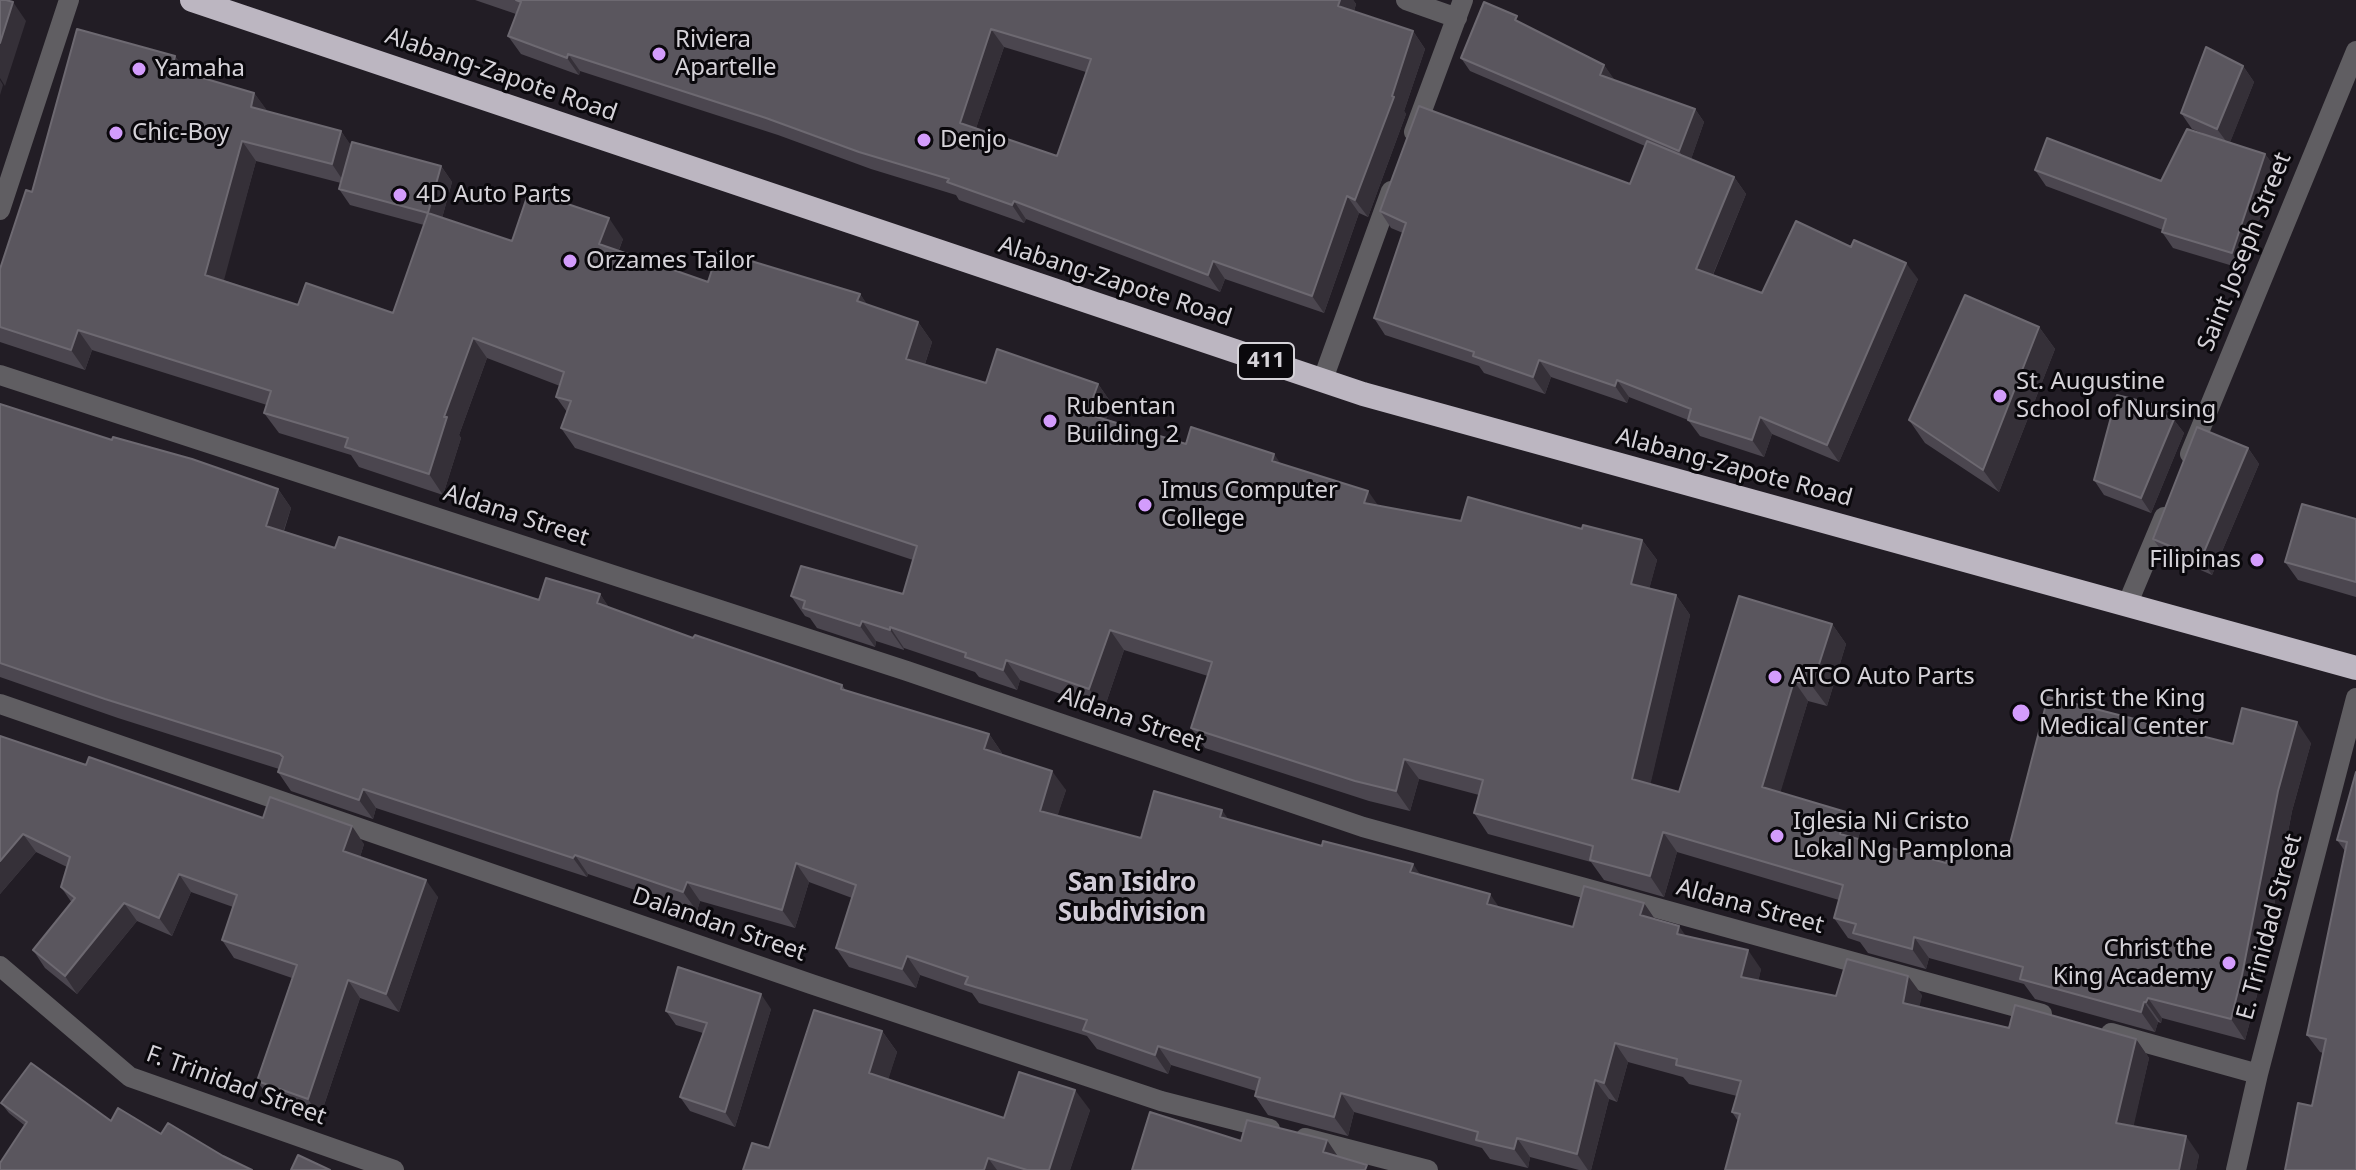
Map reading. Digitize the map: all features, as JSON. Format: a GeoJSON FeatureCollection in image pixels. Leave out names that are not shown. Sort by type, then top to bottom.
{"type":"FeatureCollection","features":[{"type":"Feature","properties":{"kind":"highway","name":"Alabang-Zapote Road"},"geometry":{"type":"LineString","coordinates":[[192,0],[1363,394],[2356,668]]}},
{"type":"Feature","properties":{"kind":"street"},"geometry":{"type":"LineString","coordinates":[[0,210],[69,0]]}},
{"type":"Feature","properties":{"kind":"street"},"geometry":{"type":"LineString","coordinates":[[1323,379],[1460,9],[1406,0]]}},
{"type":"Feature","properties":{"kind":"street","name":"Saint Joseph Street"},"geometry":{"type":"LineString","coordinates":[[2181,474],[2356,51]]}},
{"type":"Feature","properties":{"kind":"street","name":"Aldana Street"},"geometry":{"type":"LineString","coordinates":[[0,375],[892,666],[1363,827],[2061,1020]]}},
{"type":"Feature","properties":{"kind":"street"},"geometry":{"type":"LineString","coordinates":[[2127,605],[2169,503]]}},
{"type":"Feature","properties":{"kind":"street","name":"E. Trinidad Street"},"geometry":{"type":"LineString","coordinates":[[2236,1170],[2356,698]]}},
{"type":"Feature","properties":{"kind":"street","name":"Dalandan Street"},"geometry":{"type":"LineString","coordinates":[[0,704],[811,984],[1161,1101],[1428,1170]]}},
{"type":"Feature","properties":{"kind":"street","name":"F. Trinidad Street"},"geometry":{"type":"LineString","coordinates":[[0,966],[130,1077],[394,1170]]}},
{"type":"Feature","properties":{"kind":"street"},"geometry":{"type":"LineString","coordinates":[[2091,1028],[2258,1074]]}},
{"type":"Feature","properties":{"kind":"building"},"geometry":{"type":"Polygon","coordinates":[[[0,0],[13,2],[0,43],[0,0]]]}},
{"type":"Feature","properties":{"kind":"building"},"geometry":{"type":"Polygon","coordinates":[[[516,0],[1340,0],[1338,6],[1413,31],[1394,97],[1355,200],[1347,196],[1312,296],[1213,261],[1208,275],[1014,201],[1012,205],[947,182],[949,179],[859,152],[766,118],[568,54],[567,58],[508,36],[521,2],[516,0]],[[991,29],[960,123],[1057,156],[1091,59],[991,29]]]}},
{"type":"Feature","properties":{"kind":"building"},"geometry":{"type":"Polygon","coordinates":[[[1484,2],[1517,16],[1515,20],[1604,65],[1600,75],[1695,109],[1679,151],[1461,58],[1484,2]]]}},
{"type":"Feature","properties":{"kind":"building"},"geometry":{"type":"Polygon","coordinates":[[[77,29],[175,56],[172,69],[254,93],[251,107],[341,131],[332,164],[242,141],[205,275],[298,305],[306,283],[393,313],[428,213],[512,241],[529,191],[609,218],[599,244],[708,282],[718,251],[860,294],[857,301],[918,322],[906,359],[986,383],[997,349],[1098,384],[1087,414],[1186,444],[1191,427],[1274,454],[1272,461],[1368,491],[1364,503],[1461,521],[1468,497],[1582,529],[1583,525],[1642,540],[1631,584],[1676,595],[1632,779],[1679,792],[1739,596],[1832,624],[1812,686],[1794,681],[1762,787],[1846,812],[1840,834],[1946,863],[1951,844],[1996,856],[1997,852],[2007,855],[2048,697],[2233,744],[2242,708],[2297,722],[2278,791],[2231,1019],[2148,998],[2141,1012],[2020,979],[2023,967],[1914,937],[1912,949],[1853,933],[1856,924],[1834,918],[1843,885],[1663,832],[1650,876],[1590,860],[1593,846],[1474,813],[1483,780],[1404,759],[1396,791],[1355,781],[1191,728],[1212,662],[1110,630],[1089,689],[1006,660],[1003,670],[965,657],[966,653],[890,627],[890,630],[862,621],[860,626],[803,608],[805,601],[791,596],[801,566],[903,594],[917,546],[561,428],[571,401],[556,397],[564,372],[473,338],[444,417],[447,417],[429,474],[345,447],[348,438],[264,413],[271,391],[78,330],[71,350],[0,327],[0,269],[26,190],[32,192],[77,29]]]}},
{"type":"Feature","properties":{"kind":"building"},"geometry":{"type":"Polygon","coordinates":[[[2206,47],[2243,66],[2217,129],[2181,113],[2206,47]]]}},
{"type":"Feature","properties":{"kind":"building"},"geometry":{"type":"Polygon","coordinates":[[[1419,106],[1630,184],[1647,141],[1734,177],[1696,269],[1762,293],[1796,221],[1851,247],[1854,240],[1906,263],[1827,445],[1760,417],[1752,440],[1688,420],[1691,409],[1617,380],[1615,386],[1539,360],[1533,377],[1473,356],[1474,352],[1374,318],[1406,223],[1380,211],[1419,106]]]}},
{"type":"Feature","properties":{"kind":"building"},"geometry":{"type":"Polygon","coordinates":[[[2187,129],[2265,154],[2232,253],[2162,232],[2166,219],[2035,170],[2047,138],[2161,181],[2187,129]]]}},
{"type":"Feature","properties":{"kind":"building"},"geometry":{"type":"Polygon","coordinates":[[[352,142],[441,166],[428,213],[339,189],[352,142]]]}},
{"type":"Feature","properties":{"kind":"building"},"geometry":{"type":"Polygon","coordinates":[[[1965,295],[2039,327],[1983,470],[1909,420],[1965,295]]]}},
{"type":"Feature","properties":{"kind":"building"},"geometry":{"type":"Polygon","coordinates":[[[2117,395],[2164,407],[2162,414],[2174,419],[2141,498],[2094,480],[2117,395]]]}},
{"type":"Feature","properties":{"kind":"building"},"geometry":{"type":"Polygon","coordinates":[[[0,404],[112,440],[113,437],[192,459],[278,489],[266,526],[335,548],[339,537],[539,600],[546,578],[600,594],[597,603],[693,638],[695,635],[842,685],[841,689],[989,734],[984,749],[1052,771],[1040,811],[1141,838],[1154,791],[1222,810],[1220,817],[1322,846],[1323,841],[1413,864],[1410,872],[1490,894],[1487,904],[1573,927],[1584,886],[1644,903],[1640,915],[1679,926],[1677,934],[1748,950],[1741,977],[1836,996],[1847,959],[1908,976],[1903,1003],[2009,1028],[2015,1005],[2136,1039],[2116,1123],[2186,1136],[2179,1170],[1725,1170],[1740,1114],[1732,1112],[1741,1081],[1676,1065],[1677,1059],[1615,1043],[1604,1083],[1595,1080],[1577,1154],[1517,1138],[1514,1149],[1476,1140],[1478,1132],[1341,1093],[1334,1117],[1255,1096],[1260,1078],[1158,1046],[1155,1055],[1083,1030],[1087,1020],[965,984],[968,977],[907,956],[902,969],[836,948],[856,885],[796,863],[782,910],[687,882],[683,892],[363,789],[359,800],[278,772],[283,757],[280,754],[0,663],[0,404]]]}},
{"type":"Feature","properties":{"kind":"building"},"geometry":{"type":"Polygon","coordinates":[[[2197,427],[2248,448],[2201,559],[2153,539],[2197,427]]]}},
{"type":"Feature","properties":{"kind":"building"},"geometry":{"type":"Polygon","coordinates":[[[2302,504],[2356,519],[2356,582],[2285,562],[2302,504]]]}},
{"type":"Feature","properties":{"kind":"building"},"geometry":{"type":"Polygon","coordinates":[[[0,736],[86,765],[89,757],[263,818],[270,797],[352,826],[343,851],[426,880],[386,994],[348,980],[308,1099],[257,1081],[297,965],[222,940],[237,895],[179,874],[159,918],[124,903],[65,976],[33,950],[75,898],[61,887],[70,857],[23,834],[0,861],[0,736]]]}},
{"type":"Feature","properties":{"kind":"building"},"geometry":{"type":"Polygon","coordinates":[[[2356,772],[2356,1170],[2285,1170],[2298,1103],[2312,1106],[2326,1039],[2307,1035],[2347,842],[2337,840],[2356,772]]]}},
{"type":"Feature","properties":{"kind":"building"},"geometry":{"type":"Polygon","coordinates":[[[678,967],[761,994],[725,1112],[680,1097],[707,1023],[666,1011],[678,967]]]}},
{"type":"Feature","properties":{"kind":"building"},"geometry":{"type":"Polygon","coordinates":[[[814,1010],[882,1031],[869,1073],[1004,1118],[1019,1072],[1075,1090],[1049,1170],[1027,1170],[988,1158],[984,1170],[743,1170],[752,1143],[769,1148],[814,1010]]]}},
{"type":"Feature","properties":{"kind":"building"},"geometry":{"type":"Polygon","coordinates":[[[31,1063],[111,1121],[118,1108],[161,1134],[168,1123],[252,1170],[0,1170],[0,1163],[27,1122],[1,1103],[31,1063]]]}},
{"type":"Feature","properties":{"kind":"building"},"geometry":{"type":"Polygon","coordinates":[[[1150,1112],[1241,1141],[1247,1120],[1327,1140],[1323,1152],[1367,1165],[1365,1170],[1132,1170],[1150,1112]]]}},
{"type":"Feature","properties":{"kind":"building"},"geometry":{"type":"Polygon","coordinates":[[[298,1155],[330,1170],[291,1170],[298,1155]]]}},
{"type":"Feature","properties":{"kind":"place","name":"Riviera Apartelle"},"geometry":{"type":"Point","coordinates":[659,54]}},
{"type":"Feature","properties":{"kind":"place","name":"Yamaha"},"geometry":{"type":"Point","coordinates":[139,69]}},
{"type":"Feature","properties":{"kind":"place","name":"Chic-Boy"},"geometry":{"type":"Point","coordinates":[116,133]}},
{"type":"Feature","properties":{"kind":"place","name":"Denjo"},"geometry":{"type":"Point","coordinates":[924,140]}},
{"type":"Feature","properties":{"kind":"place","name":"4D Auto Parts"},"geometry":{"type":"Point","coordinates":[400,195]}},
{"type":"Feature","properties":{"kind":"place","name":"Orzames Tailor"},"geometry":{"type":"Point","coordinates":[570,261]}},
{"type":"Feature","properties":{"kind":"place","name":"St. Augustine School of Nursing"},"geometry":{"type":"Point","coordinates":[2000,396]}},
{"type":"Feature","properties":{"kind":"place","name":"Rubentan Building 2"},"geometry":{"type":"Point","coordinates":[1050,421]}},
{"type":"Feature","properties":{"kind":"place","name":"Imus Computer College"},"geometry":{"type":"Point","coordinates":[1145,505]}},
{"type":"Feature","properties":{"kind":"place","name":"Filipinas"},"geometry":{"type":"Point","coordinates":[2257,560]}},
{"type":"Feature","properties":{"kind":"place","name":"ATCO Auto Parts"},"geometry":{"type":"Point","coordinates":[1775,677]}},
{"type":"Feature","properties":{"kind":"place","name":"Christ the King Medical Center"},"geometry":{"type":"Point","coordinates":[2021,713]}},
{"type":"Feature","properties":{"kind":"place","name":"Iglesia Ni Cristo Lokal Ng Pamplona"},"geometry":{"type":"Point","coordinates":[1777,836]}},
{"type":"Feature","properties":{"kind":"place","name":"Christ the King Academy"},"geometry":{"type":"Point","coordinates":[2229,963]}},
{"type":"Feature","properties":{"kind":"district","name":"San Isidro Subdivision"},"geometry":{"type":"Point","coordinates":[1132,899]}}]}
